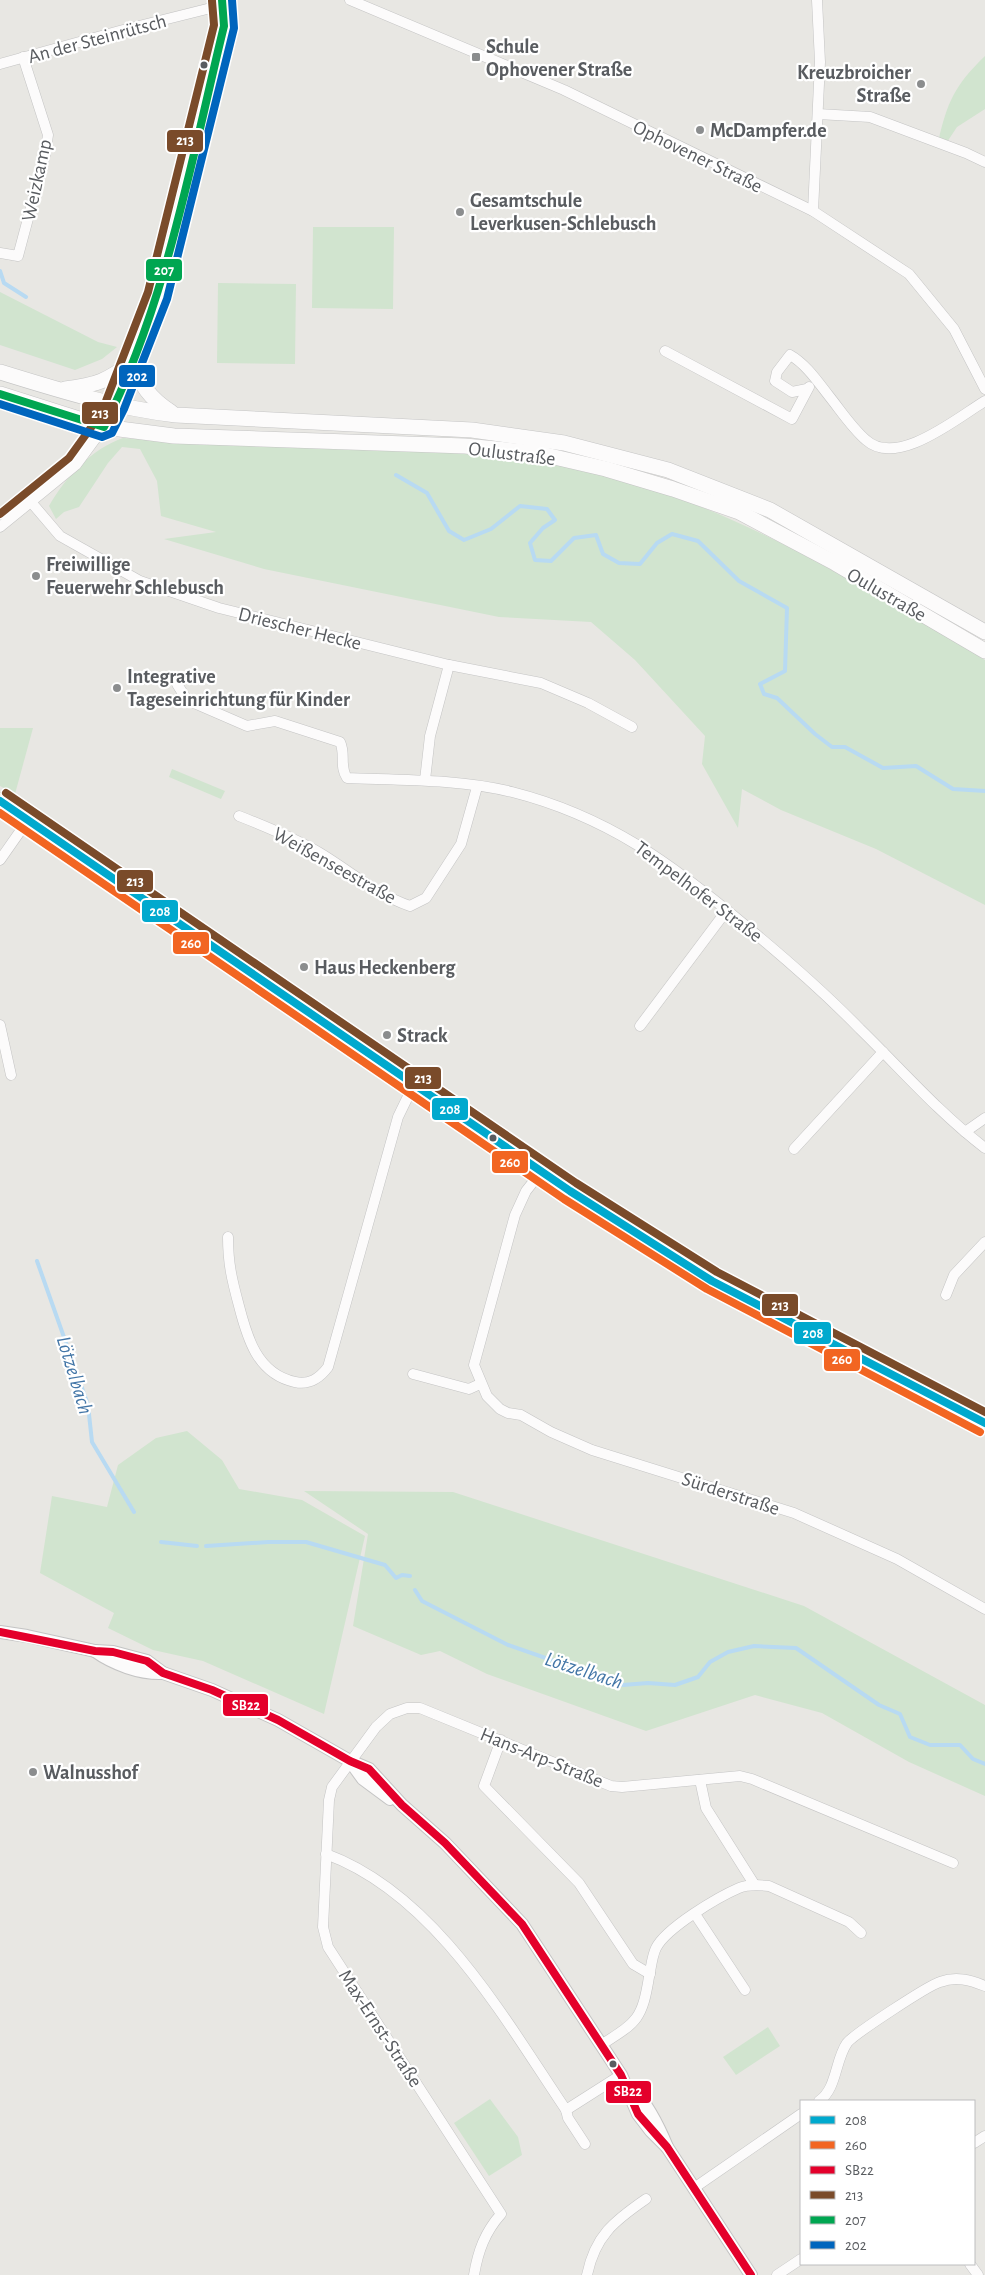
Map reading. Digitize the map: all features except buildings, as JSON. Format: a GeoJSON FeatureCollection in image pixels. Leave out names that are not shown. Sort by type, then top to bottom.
{"type":"FeatureCollection","features":[{"type":"Feature","properties":{"kind":"main road"},"geometry":{"type":"LineString","coordinates":[[56,390],[87,386],[108,379],[132,362],[142,385],[155,402],[176,415]]}},
{"type":"Feature","properties":{"kind":"main road","name":"Oulustraße"},"geometry":{"type":"LineString","coordinates":[[0,372],[56,390],[116,405],[176,415],[472,430],[564,443],[668,470],[770,510],[865,562],[985,632]]}},
{"type":"Feature","properties":{"kind":"main road","name":"Oulustraße"},"geometry":{"type":"LineString","coordinates":[[0,394],[104,427],[174,436],[465,446],[537,453],[606,469],[673,489],[738,512],[835,563],[985,651]]}},
{"type":"Feature","properties":{"kind":"main road"},"geometry":{"type":"LineString","coordinates":[[0,801],[541,1172],[712,1281],[924,1389],[985,1423]]}},
{"type":"Feature","properties":{"kind":"street","name":"Ophovener Straße"},"geometry":{"type":"LineString","coordinates":[[350,0],[564,90],[813,211],[909,274],[954,329],[985,389]]}},
{"type":"Feature","properties":{"kind":"street"},"geometry":{"type":"LineString","coordinates":[[813,211],[820,62],[817,0]]}},
{"type":"Feature","properties":{"kind":"street"},"geometry":{"type":"LineString","coordinates":[[0,527],[76,465],[104,427],[116,405],[158,295],[224,26],[223,2]]}},
{"type":"Feature","properties":{"kind":"street","name":"An der Steinrütsch"},"geometry":{"type":"LineString","coordinates":[[0,64],[223,2]]}},
{"type":"Feature","properties":{"kind":"street","name":"Weizkamp"},"geometry":{"type":"LineString","coordinates":[[0,253],[18,256],[45,155],[48,135],[24,57]]}},
{"type":"Feature","properties":{"kind":"street"},"geometry":{"type":"LineString","coordinates":[[818,114],[870,118],[966,153],[985,162]]}},
{"type":"Feature","properties":{"kind":"street"},"geometry":{"type":"LineString","coordinates":[[665,351],[792,419],[806,389],[816,380]]}},
{"type":"Feature","properties":{"kind":"street"},"geometry":{"type":"LineString","coordinates":[[806,389],[792,392],[776,381],[777,372],[790,355],[816,380],[867,441],[884,448],[903,448],[917,443],[985,401]]}},
{"type":"Feature","properties":{"kind":"street","name":"Driescher Hecke"},"geometry":{"type":"LineString","coordinates":[[31,502],[60,536],[140,581],[219,608],[449,665],[541,684],[588,703],[632,727]]}},
{"type":"Feature","properties":{"kind":"street"},"geometry":{"type":"LineString","coordinates":[[425,780],[430,736],[449,665]]}},
{"type":"Feature","properties":{"kind":"street","name":"Tempelhofer Straße"},"geometry":{"type":"LineString","coordinates":[[177,684],[187,700],[247,726],[275,722],[340,742],[343,749],[342,770],[347,778],[425,780],[510,791],[589,818],[648,850],[683,874],[798,968],[902,1073],[964,1132],[985,1148]]}},
{"type":"Feature","properties":{"kind":"street","name":"Weißenseestraße"},"geometry":{"type":"LineString","coordinates":[[239,816],[280,832],[393,900],[410,906],[426,898],[462,844],[477,787]]}},
{"type":"Feature","properties":{"kind":"street"},"geometry":{"type":"LineString","coordinates":[[0,860],[28,820]]}},
{"type":"Feature","properties":{"kind":"street"},"geometry":{"type":"LineString","coordinates":[[640,1026],[727,910]]}},
{"type":"Feature","properties":{"kind":"street"},"geometry":{"type":"LineString","coordinates":[[0,1025],[12,1074]]}},
{"type":"Feature","properties":{"kind":"street"},"geometry":{"type":"LineString","coordinates":[[794,1149],[883,1052]]}},
{"type":"Feature","properties":{"kind":"street"},"geometry":{"type":"LineString","coordinates":[[228,1237],[228,1265],[245,1329],[255,1354],[267,1367],[285,1379],[301,1383],[317,1379],[328,1367],[398,1117],[414,1084]]}},
{"type":"Feature","properties":{"kind":"street"},"geometry":{"type":"LineString","coordinates":[[964,1132],[985,1118]]}},
{"type":"Feature","properties":{"kind":"street","name":"Sürderstraße"},"geometry":{"type":"LineString","coordinates":[[541,1172],[526,1191],[515,1215],[474,1365],[480,1384],[487,1396],[500,1409],[521,1415],[551,1432],[592,1450],[794,1513],[897,1559],[985,1609]]}},
{"type":"Feature","properties":{"kind":"street"},"geometry":{"type":"LineString","coordinates":[[946,1296],[954,1275],[985,1242]]}},
{"type":"Feature","properties":{"kind":"street"},"geometry":{"type":"LineString","coordinates":[[413,1374],[469,1390],[480,1384]]}},
{"type":"Feature","properties":{"kind":"street"},"geometry":{"type":"LineString","coordinates":[[0,1632],[95,1651],[109,1662],[153,1674],[163,1674],[212,1690],[278,1720],[350,1762],[363,1779],[402,1805],[445,1843],[522,1924],[621,2075],[638,2114],[667,2147],[750,2275]]}},
{"type":"Feature","properties":{"kind":"street","name":"Hans-Arp-Straße"},"geometry":{"type":"LineString","coordinates":[[350,1762],[376,1727],[390,1714],[406,1708],[420,1708],[611,1786],[622,1787],[740,1776],[752,1779],[953,1863]]}},
{"type":"Feature","properties":{"kind":"street"},"geometry":{"type":"LineString","coordinates":[[501,1740],[484,1786],[579,1883],[633,1964],[650,1974]]}},
{"type":"Feature","properties":{"kind":"street","name":"Max-Ernst-Straße"},"geometry":{"type":"LineString","coordinates":[[350,1762],[332,1787],[329,1800],[323,1927],[328,1947],[501,2214],[489,2227],[477,2255],[474,2275]]}},
{"type":"Feature","properties":{"kind":"street"},"geometry":{"type":"LineString","coordinates":[[700,1780],[706,1808],[754,1884]]}},
{"type":"Feature","properties":{"kind":"street"},"geometry":{"type":"LineString","coordinates":[[326,1854],[351,1863],[375,1877],[422,1916],[478,1979],[566,2110],[568,2118],[585,2144]]}},
{"type":"Feature","properties":{"kind":"street"},"geometry":{"type":"LineString","coordinates":[[602,2045],[632,2023],[640,2014],[645,2001],[655,1949],[666,1933],[740,1887],[754,1884],[769,1886],[849,1922],[861,1933]]}},
{"type":"Feature","properties":{"kind":"street"},"geometry":{"type":"LineString","coordinates":[[695,1914],[745,1990]]}},
{"type":"Feature","properties":{"kind":"street"},"geometry":{"type":"LineString","coordinates":[[820,2100],[829,2090],[838,2060],[848,2042],[863,2030],[939,1982],[961,1978],[985,1986]]}},
{"type":"Feature","properties":{"kind":"street"},"geometry":{"type":"LineString","coordinates":[[566,2110],[621,2075]]}},
{"type":"Feature","properties":{"kind":"street"},"geometry":{"type":"LineString","coordinates":[[694,2188],[800,2115]]}},
{"type":"Feature","properties":{"kind":"street"},"geometry":{"type":"LineString","coordinates":[[587,2275],[591,2256],[605,2231],[620,2217],[646,2199]]}},
{"type":"Feature","properties":{"kind":"street"},"geometry":{"type":"LineString","coordinates":[[776,2275],[800,2260]]}},
{"type":"Feature","properties":{"kind":"green space"},"geometry":{"type":"Polygon","coordinates":[[[985,56],[985,109],[957,127],[945,145],[938,143],[945,116],[959,85],[985,56]]]}},
{"type":"Feature","properties":{"kind":"green space"},"geometry":{"type":"Polygon","coordinates":[[[313,227],[394,227],[393,309],[312,308],[313,227]]]}},
{"type":"Feature","properties":{"kind":"green space"},"geometry":{"type":"Polygon","coordinates":[[[218,283],[296,284],[295,364],[217,363],[218,283]]]}},
{"type":"Feature","properties":{"kind":"green space"},"geometry":{"type":"Polygon","coordinates":[[[0,292],[98,342],[117,347],[102,359],[75,370],[0,345],[0,292]]]}},
{"type":"Feature","properties":{"kind":"green space"},"geometry":{"type":"Polygon","coordinates":[[[123,438],[422,451],[506,458],[560,465],[630,482],[684,500],[737,522],[837,573],[985,660],[985,905],[876,849],[781,810],[742,789],[738,828],[702,764],[705,736],[635,660],[591,622],[499,617],[264,569],[164,539],[216,532],[161,516],[157,481],[140,449],[122,447],[108,463],[79,507],[64,512],[56,519],[49,506],[71,475],[100,449],[123,438]]]}},
{"type":"Feature","properties":{"kind":"green space"},"geometry":{"type":"Polygon","coordinates":[[[0,728],[33,728],[15,794],[0,786],[0,728]]]}},
{"type":"Feature","properties":{"kind":"green space"},"geometry":{"type":"Polygon","coordinates":[[[172,769],[225,791],[221,799],[169,777],[172,769]]]}},
{"type":"Feature","properties":{"kind":"green space"},"geometry":{"type":"Polygon","coordinates":[[[187,1431],[222,1460],[239,1489],[302,1500],[365,1536],[324,1714],[203,1661],[153,1650],[108,1628],[114,1613],[40,1573],[52,1496],[107,1507],[118,1465],[156,1438],[187,1431]]]}},
{"type":"Feature","properties":{"kind":"green space"},"geometry":{"type":"Polygon","coordinates":[[[304,1491],[453,1492],[804,1606],[985,1705],[985,1796],[909,1762],[822,1713],[755,1695],[646,1731],[487,1674],[440,1651],[421,1655],[353,1626],[368,1534],[304,1491]]]}},
{"type":"Feature","properties":{"kind":"green space"},"geometry":{"type":"Polygon","coordinates":[[[768,2027],[780,2046],[736,2075],[723,2057],[768,2027]]]}},
{"type":"Feature","properties":{"kind":"green space"},"geometry":{"type":"Polygon","coordinates":[[[490,2099],[518,2137],[522,2155],[489,2176],[454,2123],[490,2099]]]}},
{"type":"Feature","properties":{"kind":"waterway"},"geometry":{"type":"LineString","coordinates":[[0,271],[4,283],[26,297]]}},
{"type":"Feature","properties":{"kind":"waterway"},"geometry":{"type":"LineString","coordinates":[[396,475],[427,493],[449,531],[464,540],[491,529],[520,506],[547,509],[555,520],[543,528],[530,543],[535,560],[551,561],[574,538],[596,535],[603,554],[619,563],[640,564],[657,543],[672,534],[698,541],[739,581],[787,608],[785,671],[760,684],[764,694],[777,698],[815,734],[832,747],[845,747],[883,768],[916,766],[953,789],[985,791]]}},
{"type":"Feature","properties":{"kind":"waterway","name":"Lötzelbach"},"geometry":{"type":"LineString","coordinates":[[37,1261],[88,1405],[92,1442],[134,1512]]}},
{"type":"Feature","properties":{"kind":"waterway","name":"Lötzelbach"},"geometry":{"type":"LineString","coordinates":[[161,1542],[197,1546]]}},
{"type":"Feature","properties":{"kind":"waterway","name":"Lötzelbach"},"geometry":{"type":"LineString","coordinates":[[206,1546],[268,1542],[306,1542],[385,1565],[396,1578],[402,1575],[410,1576]]}},
{"type":"Feature","properties":{"kind":"waterway","name":"Lötzelbach"},"geometry":{"type":"LineString","coordinates":[[415,1590],[422,1601],[508,1645],[623,1685],[648,1683],[675,1685],[698,1677],[710,1662],[728,1652],[754,1646],[796,1648],[879,1705],[900,1714],[910,1737],[930,1745],[960,1745],[973,1759],[985,1764]]}},
{"type":"Feature","properties":{"kind":"transit line","name":"207"},"geometry":{"type":"LineString","coordinates":[[0,394],[104,427],[145,331],[161,281],[188,179],[224,26],[222,0]]}},
{"type":"Feature","properties":{"kind":"transit line","name":"202"},"geometry":{"type":"LineString","coordinates":[[0,404],[102,437],[112,433],[124,409],[167,299],[234,28],[232,0]]}},
{"type":"Feature","properties":{"kind":"transit line","name":"213"},"geometry":{"type":"LineString","coordinates":[[0,514],[69,458],[95,422],[106,401],[148,292],[214,25],[212,1]]}},
{"type":"Feature","properties":{"kind":"transit line","name":"213"},"geometry":{"type":"LineString","coordinates":[[6,793],[576,1183],[717,1272],[985,1412]]}},
{"type":"Feature","properties":{"kind":"transit line","name":"208"},"geometry":{"type":"LineString","coordinates":[[0,801],[570,1191],[712,1281],[985,1423]]}},
{"type":"Feature","properties":{"kind":"transit line","name":"260"},"geometry":{"type":"LineString","coordinates":[[0,813],[564,1199],[707,1289],[980,1432]]}},
{"type":"Feature","properties":{"kind":"transit line","name":"SB22"},"geometry":{"type":"LineString","coordinates":[[0,1632],[95,1651],[113,1652],[147,1661],[163,1673],[212,1690],[278,1720],[350,1761],[369,1769],[402,1805],[445,1843],[522,1924],[621,2075],[638,2114],[667,2147],[751,2275]]}},
{"type":"Feature","properties":{"kind":"place","name":"Schule Ophovener Straße"},"geometry":{"type":"Point","coordinates":[476,57]}},
{"type":"Feature","properties":{"kind":"place","name":"Kreuzbroicher Straße"},"geometry":{"type":"Point","coordinates":[921,84]}},
{"type":"Feature","properties":{"kind":"place","name":"McDampfer.de"},"geometry":{"type":"Point","coordinates":[700,130]}},
{"type":"Feature","properties":{"kind":"place","name":"Gesamtschule Leverkusen-Schlebusch"},"geometry":{"type":"Point","coordinates":[460,212]}},
{"type":"Feature","properties":{"kind":"place","name":"Freiwillige Feuerwehr Schlebusch"},"geometry":{"type":"Point","coordinates":[36,576]}},
{"type":"Feature","properties":{"kind":"place","name":"Integrative Tageseinrichtung für Kinder"},"geometry":{"type":"Point","coordinates":[117,688]}},
{"type":"Feature","properties":{"kind":"place","name":"Haus Heckenberg"},"geometry":{"type":"Point","coordinates":[304,967]}},
{"type":"Feature","properties":{"kind":"place","name":"Strack"},"geometry":{"type":"Point","coordinates":[387,1035]}},
{"type":"Feature","properties":{"kind":"place","name":"Walnusshof"},"geometry":{"type":"Point","coordinates":[33,1772]}}]}
